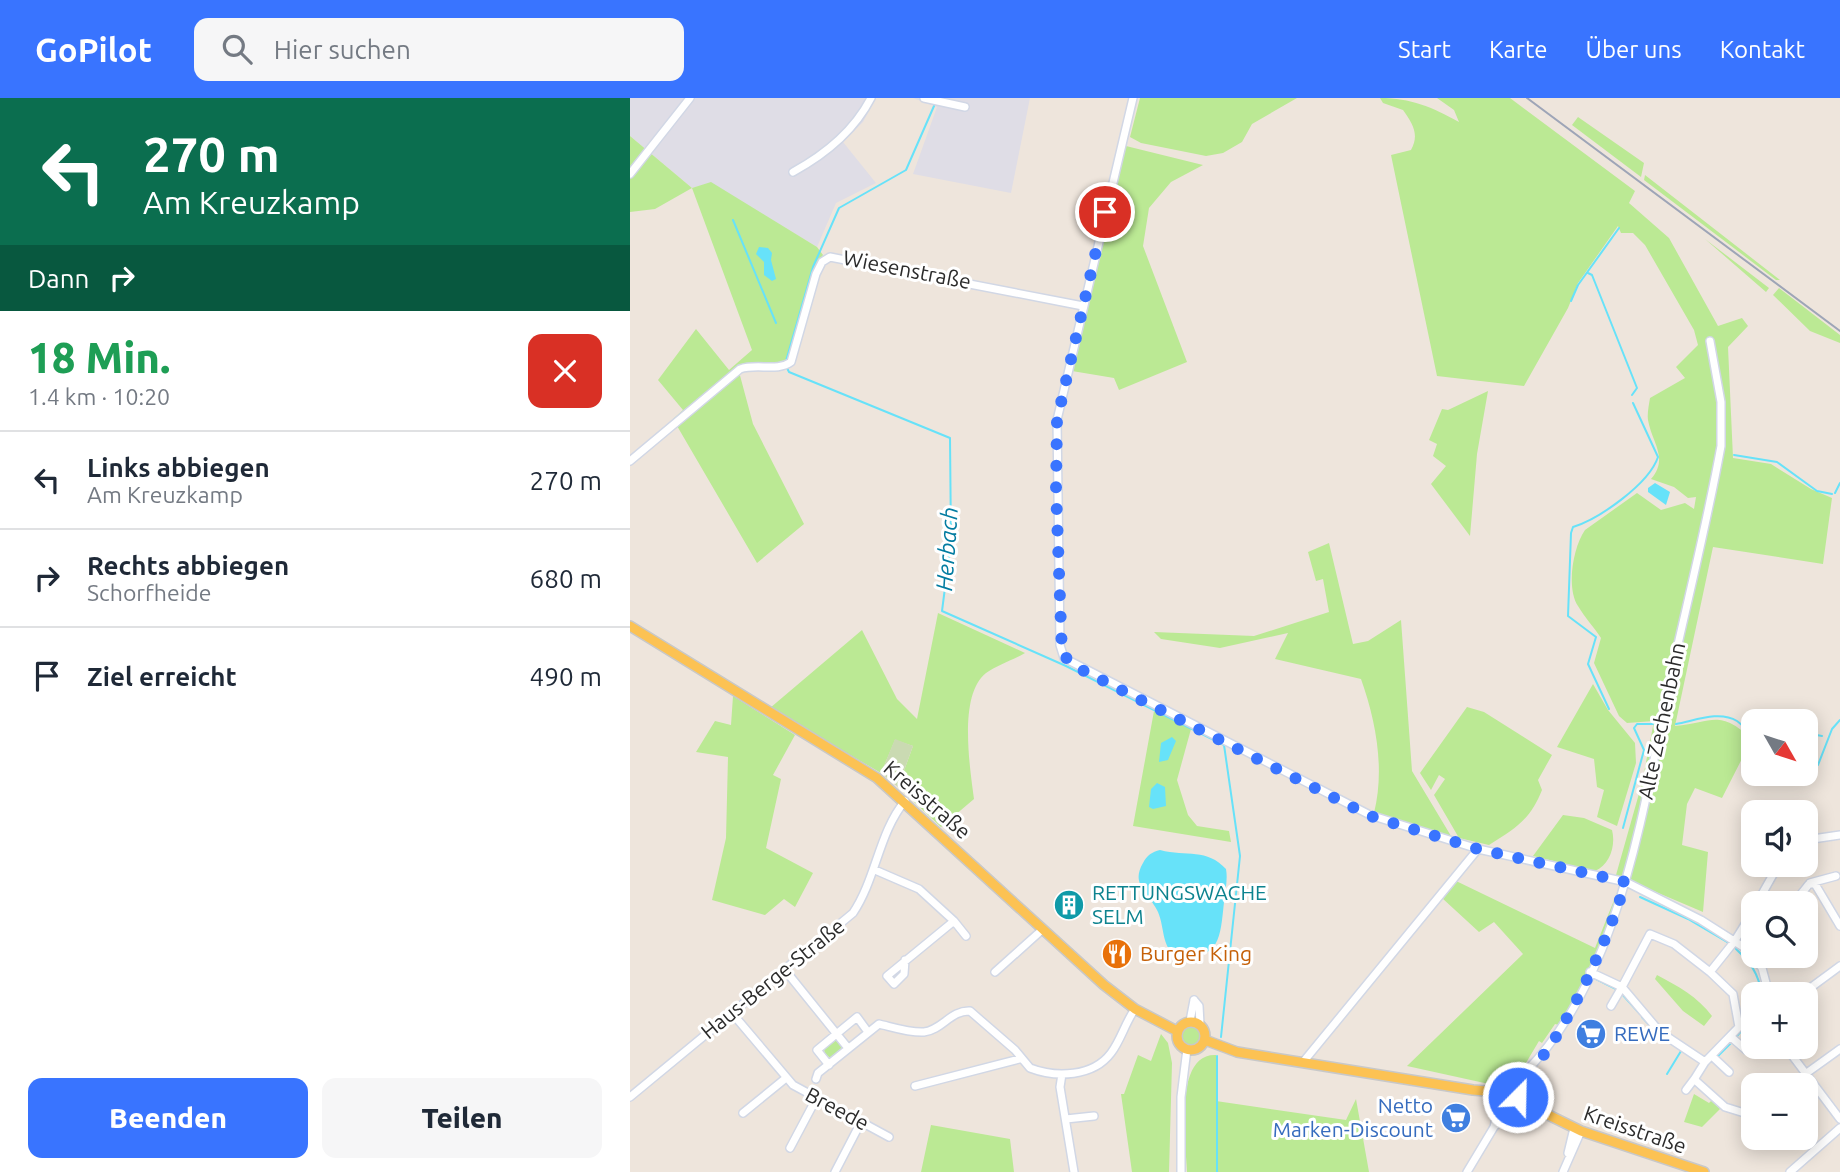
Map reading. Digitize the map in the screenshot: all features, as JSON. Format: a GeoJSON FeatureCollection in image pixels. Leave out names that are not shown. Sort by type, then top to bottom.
{"type":"FeatureCollection","features":[{"type":"Feature","properties":{"kind":"main road","name":"Kreisstraße"},"geometry":{"type":"LineString","coordinates":[[630,626],[858,766],[905,801],[1042,929],[1135,1009],[1177,1031]]}},
{"type":"Feature","properties":{"kind":"main road"},"geometry":{"type":"LineString","coordinates":[[1195,1023],[1205,1031],[1205,1040],[1198,1048],[1187,1049],[1178,1042],[1177,1031],[1195,1023]]}},
{"type":"Feature","properties":{"kind":"main road","name":"Kreisstraße"},"geometry":{"type":"LineString","coordinates":[[1205,1040],[1237,1052],[1477,1090],[1507,1100],[1576,1132],[1685,1172]]}},
{"type":"Feature","properties":{"kind":"main road","name":"Kreisstraße"},"geometry":{"type":"LineString","coordinates":[[1576,1132],[1704,1172]]}},
{"type":"Feature","properties":{"kind":"street"},"geometry":{"type":"LineString","coordinates":[[630,174],[690,98]]}},
{"type":"Feature","properties":{"kind":"street"},"geometry":{"type":"LineString","coordinates":[[793,172],[811,162],[851,129],[871,98]]}},
{"type":"Feature","properties":{"kind":"street"},"geometry":{"type":"LineString","coordinates":[[924,98],[965,107]]}},
{"type":"Feature","properties":{"kind":"street"},"geometry":{"type":"LineString","coordinates":[[1133,98],[1057,420],[1060,645],[1064,658],[1370,816],[1478,849],[1626,882],[1701,920],[1741,947]]}},
{"type":"Feature","properties":{"kind":"street","name":"Wiesenstraße"},"geometry":{"type":"LineString","coordinates":[[630,461],[740,369],[757,365],[780,367],[791,362],[816,274],[822,262],[830,257],[1083,306]]}},
{"type":"Feature","properties":{"kind":"street","name":"Alte Zechenbahn"},"geometry":{"type":"LineString","coordinates":[[1467,1172],[1522,1077],[1553,1042],[1590,972],[1626,882],[1721,446],[1721,401],[1710,341]]}},
{"type":"Feature","properties":{"kind":"street","name":"Haus-Berge-Straße"},"geometry":{"type":"LineString","coordinates":[[630,1097],[853,913],[875,870],[896,814],[905,801]]}},
{"type":"Feature","properties":{"kind":"street"},"geometry":{"type":"LineString","coordinates":[[1818,838],[1840,835]]}},
{"type":"Feature","properties":{"kind":"street"},"geometry":{"type":"LineString","coordinates":[[1304,1062],[1478,849]]}},
{"type":"Feature","properties":{"kind":"street"},"geometry":{"type":"LineString","coordinates":[[875,870],[919,889],[954,921],[966,936]]}},
{"type":"Feature","properties":{"kind":"street"},"geometry":{"type":"LineString","coordinates":[[1803,891],[1809,884],[1836,876]]}},
{"type":"Feature","properties":{"kind":"street"},"geometry":{"type":"LineString","coordinates":[[1809,884],[1818,886],[1840,926]]}},
{"type":"Feature","properties":{"kind":"street"},"geometry":{"type":"LineString","coordinates":[[905,960],[954,921]]}},
{"type":"Feature","properties":{"kind":"street"},"geometry":{"type":"LineString","coordinates":[[995,972],[1042,929]]}},
{"type":"Feature","properties":{"kind":"street"},"geometry":{"type":"LineString","coordinates":[[1710,972],[1741,931]]}},
{"type":"Feature","properties":{"kind":"street"},"geometry":{"type":"LineString","coordinates":[[1611,1006],[1650,934],[1674,944],[1710,972],[1732,994],[1739,1022],[1731,1037],[1713,1057],[1704,1062],[1686,1090]]}},
{"type":"Feature","properties":{"kind":"street"},"geometry":{"type":"LineString","coordinates":[[1818,982],[1840,966]]}},
{"type":"Feature","properties":{"kind":"street"},"geometry":{"type":"LineString","coordinates":[[785,970],[848,1048]]}},
{"type":"Feature","properties":{"kind":"street"},"geometry":{"type":"LineString","coordinates":[[1590,972],[1622,987],[1660,1032],[1704,1062]]}},
{"type":"Feature","properties":{"kind":"street"},"geometry":{"type":"LineString","coordinates":[[816,1079],[878,1024],[922,1032],[933,1030],[960,1011],[970,1011],[1015,1050],[1019,1059],[1039,1071],[1062,1074],[1083,1072],[1111,1053],[1135,1009]]}},
{"type":"Feature","properties":{"kind":"street","name":"Breede"},"geometry":{"type":"LineString","coordinates":[[732,1013],[786,1078],[816,1099],[890,1137]]}},
{"type":"Feature","properties":{"kind":"street"},"geometry":{"type":"LineString","coordinates":[[829,1065],[817,1050],[857,1017],[868,1031]]}},
{"type":"Feature","properties":{"kind":"street"},"geometry":{"type":"LineString","coordinates":[[1731,1037],[1741,1046]]}},
{"type":"Feature","properties":{"kind":"street"},"geometry":{"type":"LineString","coordinates":[[1181,1172],[1181,1097],[1187,1049]]}},
{"type":"Feature","properties":{"kind":"street"},"geometry":{"type":"LineString","coordinates":[[1804,1072],[1840,1049]]}},
{"type":"Feature","properties":{"kind":"street"},"geometry":{"type":"LineString","coordinates":[[1713,1057],[1730,1072]]}},
{"type":"Feature","properties":{"kind":"street"},"geometry":{"type":"LineString","coordinates":[[915,1086],[1019,1059]]}},
{"type":"Feature","properties":{"kind":"street"},"geometry":{"type":"LineString","coordinates":[[1794,1059],[1840,1119]]}},
{"type":"Feature","properties":{"kind":"street"},"geometry":{"type":"LineString","coordinates":[[1062,1074],[1060,1087],[1074,1172]]}},
{"type":"Feature","properties":{"kind":"street"},"geometry":{"type":"LineString","coordinates":[[743,1113],[786,1078]]}},
{"type":"Feature","properties":{"kind":"street"},"geometry":{"type":"LineString","coordinates":[[1695,1078],[1728,1108],[1741,1112]]}},
{"type":"Feature","properties":{"kind":"street"},"geometry":{"type":"LineString","coordinates":[[790,1148],[816,1099]]}},
{"type":"Feature","properties":{"kind":"street"},"geometry":{"type":"LineString","coordinates":[[1066,1119],[1094,1116]]}},
{"type":"Feature","properties":{"kind":"street"},"geometry":{"type":"LineString","coordinates":[[835,1172],[861,1122]]}},
{"type":"Feature","properties":{"kind":"street"},"geometry":{"type":"LineString","coordinates":[[1790,1172],[1840,1128]]}},
{"type":"Feature","properties":{"kind":"street"},"geometry":{"type":"LineString","coordinates":[[1563,1172],[1576,1132]]}},
{"type":"Feature","properties":{"kind":"shaded area"},"geometry":{"type":"Polygon","coordinates":[[[630,98],[876,98],[863,122],[843,142],[876,183],[836,203],[817,247],[711,183],[692,188],[630,136],[630,98]]]}},
{"type":"Feature","properties":{"kind":"shaded area"},"geometry":{"type":"Polygon","coordinates":[[[913,98],[1030,98],[1011,193],[913,174],[937,107],[913,98]]]}},
{"type":"Feature","properties":{"kind":"green space"},"geometry":{"type":"Polygon","coordinates":[[[1140,98],[1297,98],[1252,124],[1242,142],[1223,153],[1206,156],[1141,143],[1130,137],[1140,98]]]}},
{"type":"Feature","properties":{"kind":"green space"},"geometry":{"type":"Polygon","coordinates":[[[1380,98],[1421,104],[1459,122],[1454,110],[1437,98],[1510,98],[1635,191],[1629,203],[1669,238],[1718,326],[1742,318],[1748,326],[1728,347],[1733,458],[1771,464],[1811,489],[1832,498],[1823,564],[1713,547],[1675,726],[1708,720],[1732,724],[1741,730],[1741,761],[1722,798],[1695,788],[1687,804],[1682,845],[1708,852],[1703,912],[1616,875],[1642,783],[1654,721],[1627,723],[1619,716],[1594,663],[1601,638],[1578,606],[1572,589],[1574,557],[1585,530],[1637,493],[1661,510],[1685,503],[1694,509],[1696,497],[1688,498],[1674,487],[1651,479],[1659,464],[1659,457],[1648,415],[1650,398],[1685,378],[1676,367],[1698,345],[1694,330],[1645,245],[1633,233],[1621,233],[1618,226],[1578,283],[1568,308],[1524,386],[1437,376],[1391,155],[1411,150],[1415,134],[1403,110],[1383,103],[1380,98]]]}},
{"type":"Feature","properties":{"kind":"green space"},"geometry":{"type":"Polygon","coordinates":[[[1578,117],[1644,163],[1641,177],[1572,125],[1578,117]]]}},
{"type":"Feature","properties":{"kind":"green space"},"geometry":{"type":"Polygon","coordinates":[[[630,136],[692,188],[655,209],[630,212],[630,136]]]}},
{"type":"Feature","properties":{"kind":"green space"},"geometry":{"type":"Polygon","coordinates":[[[1126,146],[1203,165],[1171,182],[1149,208],[1143,246],[1187,362],[1119,390],[1114,378],[1072,371],[1126,146]]]}},
{"type":"Feature","properties":{"kind":"green space"},"geometry":{"type":"Polygon","coordinates":[[[1645,175],[1780,280],[1776,280],[1644,180],[1645,175]]]}},
{"type":"Feature","properties":{"kind":"green space"},"geometry":{"type":"Polygon","coordinates":[[[711,182],[817,247],[823,255],[815,267],[788,362],[738,368],[753,424],[804,524],[757,563],[673,419],[683,410],[658,380],[696,329],[729,370],[752,350],[692,188],[711,182]]]}},
{"type":"Feature","properties":{"kind":"green space"},"geometry":{"type":"Polygon","coordinates":[[[1705,239],[1769,288],[1766,292],[1705,239]]]}},
{"type":"Feature","properties":{"kind":"green space"},"geometry":{"type":"Polygon","coordinates":[[[1779,288],[1840,335],[1840,343],[1810,331],[1773,295],[1779,288]]]}},
{"type":"Feature","properties":{"kind":"green space"},"geometry":{"type":"Polygon","coordinates":[[[1488,391],[1477,454],[1470,536],[1431,484],[1446,466],[1433,456],[1437,444],[1429,440],[1442,409],[1448,410],[1488,391]]]}},
{"type":"Feature","properties":{"kind":"green space"},"geometry":{"type":"Polygon","coordinates":[[[1329,543],[1353,644],[1368,641],[1401,620],[1412,771],[1451,836],[1374,813],[1379,762],[1375,728],[1361,679],[1275,659],[1288,633],[1220,648],[1161,639],[1154,632],[1254,636],[1329,612],[1323,579],[1316,581],[1308,552],[1329,543]]]}},
{"type":"Feature","properties":{"kind":"green space"},"geometry":{"type":"Polygon","coordinates":[[[938,613],[1025,653],[990,670],[977,683],[969,714],[968,733],[974,799],[941,827],[898,787],[913,746],[895,740],[881,773],[770,708],[862,630],[897,699],[917,719],[938,613]]]}},
{"type":"Feature","properties":{"kind":"green space"},"geometry":{"type":"Polygon","coordinates":[[[1593,684],[1608,710],[1635,743],[1636,763],[1617,826],[1597,817],[1604,790],[1597,787],[1594,759],[1557,747],[1593,684]]]}},
{"type":"Feature","properties":{"kind":"green space"},"geometry":{"type":"Polygon","coordinates":[[[733,696],[795,735],[773,775],[781,779],[766,848],[813,873],[795,907],[784,899],[765,915],[712,900],[726,838],[728,757],[696,752],[715,721],[731,725],[733,696]]]}},
{"type":"Feature","properties":{"kind":"green space"},"geometry":{"type":"Polygon","coordinates":[[[1467,707],[1484,712],[1552,755],[1538,780],[1542,790],[1532,809],[1514,828],[1489,845],[1459,838],[1434,795],[1445,779],[1439,775],[1431,790],[1420,773],[1467,707]]]}},
{"type":"Feature","properties":{"kind":"green space"},"geometry":{"type":"Polygon","coordinates":[[[1154,711],[1191,729],[1177,780],[1188,815],[1197,826],[1229,831],[1231,842],[1133,826],[1154,711]]]}},
{"type":"Feature","properties":{"kind":"green space"},"geometry":{"type":"Polygon","coordinates":[[[895,739],[913,746],[898,787],[881,773],[895,739]]]}},
{"type":"Feature","properties":{"kind":"green space"},"geometry":{"type":"Polygon","coordinates":[[[1563,815],[1584,818],[1612,830],[1611,854],[1600,868],[1595,871],[1533,856],[1563,815]]]}},
{"type":"Feature","properties":{"kind":"green space"},"geometry":{"type":"Polygon","coordinates":[[[1454,880],[1595,948],[1620,885],[1619,898],[1606,934],[1559,1025],[1555,1024],[1542,1043],[1539,1041],[1520,1073],[1516,1071],[1515,1076],[1489,1084],[1407,1066],[1523,954],[1494,922],[1479,932],[1442,898],[1454,880]]]}},
{"type":"Feature","properties":{"kind":"green space"},"geometry":{"type":"Polygon","coordinates":[[[1657,975],[1687,992],[1706,1009],[1712,1016],[1704,1026],[1683,1011],[1655,979],[1657,975]]]}},
{"type":"Feature","properties":{"kind":"green space"},"geometry":{"type":"Polygon","coordinates":[[[1191,1025],[1199,1028],[1202,1036],[1199,1044],[1191,1047],[1183,1044],[1180,1036],[1183,1028],[1191,1025]]]}},
{"type":"Feature","properties":{"kind":"green space"},"geometry":{"type":"Polygon","coordinates":[[[1161,1034],[1168,1043],[1172,1063],[1169,1172],[1132,1172],[1121,1094],[1124,1094],[1138,1055],[1151,1061],[1161,1034]]]}},
{"type":"Feature","properties":{"kind":"green space"},"geometry":{"type":"Polygon","coordinates":[[[833,1040],[839,1043],[842,1049],[839,1055],[833,1058],[827,1055],[824,1049],[827,1043],[833,1040]]]}},
{"type":"Feature","properties":{"kind":"green space"},"geometry":{"type":"Polygon","coordinates":[[[1216,1055],[1216,1101],[1346,1120],[1356,1099],[1369,1172],[1187,1172],[1184,1122],[1188,1083],[1193,1068],[1202,1058],[1216,1055]]]}},
{"type":"Feature","properties":{"kind":"green space"},"geometry":{"type":"Polygon","coordinates":[[[1694,1094],[1709,1103],[1713,1099],[1721,1108],[1702,1127],[1684,1122],[1694,1094]]]}},
{"type":"Feature","properties":{"kind":"green space"},"geometry":{"type":"Polygon","coordinates":[[[931,1125],[1010,1139],[1014,1172],[921,1172],[931,1125]]]}},
{"type":"Feature","properties":{"kind":"water"},"geometry":{"type":"Polygon","coordinates":[[[759,247],[768,248],[772,253],[776,279],[772,281],[764,275],[764,262],[756,254],[759,247]]]}},
{"type":"Feature","properties":{"kind":"water"},"geometry":{"type":"Polygon","coordinates":[[[1655,483],[1670,492],[1666,505],[1648,492],[1648,488],[1655,483]]]}},
{"type":"Feature","properties":{"kind":"water"},"geometry":{"type":"Polygon","coordinates":[[[1172,737],[1176,741],[1168,760],[1159,762],[1161,743],[1172,737]]]}},
{"type":"Feature","properties":{"kind":"water"},"geometry":{"type":"Polygon","coordinates":[[[1157,783],[1165,787],[1166,806],[1153,809],[1149,807],[1151,789],[1157,783]]]}},
{"type":"Feature","properties":{"kind":"water"},"geometry":{"type":"Polygon","coordinates":[[[1160,850],[1211,858],[1226,869],[1219,937],[1215,945],[1202,955],[1176,958],[1171,953],[1158,912],[1142,889],[1139,877],[1145,860],[1150,854],[1160,850]]]}},
{"type":"Feature","properties":{"kind":"waterway"},"geometry":{"type":"LineString","coordinates":[[786,361],[813,267],[839,208],[906,170],[934,106]]}},
{"type":"Feature","properties":{"kind":"waterway"},"geometry":{"type":"LineString","coordinates":[[733,220],[776,323]]}},
{"type":"Feature","properties":{"kind":"waterway"},"geometry":{"type":"LineString","coordinates":[[1571,301],[1578,285],[1619,228]]}},
{"type":"Feature","properties":{"kind":"waterway"},"geometry":{"type":"LineString","coordinates":[[1588,273],[1592,275],[1637,388],[1632,395]]}},
{"type":"Feature","properties":{"kind":"waterway","name":"Herbach"},"geometry":{"type":"LineString","coordinates":[[787,368],[789,372],[950,438],[951,541],[942,611],[1066,666],[1224,745],[1240,856],[1221,1037]]}},
{"type":"Feature","properties":{"kind":"waterway"},"geometry":{"type":"LineString","coordinates":[[1609,709],[1588,664],[1596,637],[1568,616],[1571,533],[1573,527],[1609,508],[1634,489],[1645,478],[1658,457],[1633,403]]}},
{"type":"Feature","properties":{"kind":"waterway"},"geometry":{"type":"LineString","coordinates":[[1734,455],[1777,462],[1817,491],[1832,494]]}},
{"type":"Feature","properties":{"kind":"waterway"},"geometry":{"type":"LineString","coordinates":[[1835,493],[1840,483]]}},
{"type":"Feature","properties":{"kind":"waterway"},"geometry":{"type":"LineString","coordinates":[[1676,724],[1722,716],[1741,725]]}},
{"type":"Feature","properties":{"kind":"waterway"},"geometry":{"type":"LineString","coordinates":[[1818,765],[1832,729],[1840,720]]}},
{"type":"Feature","properties":{"kind":"waterway"},"geometry":{"type":"LineString","coordinates":[[1623,828],[1644,750],[1634,728],[1637,724],[1653,724]]}},
{"type":"Feature","properties":{"kind":"waterway"},"geometry":{"type":"LineString","coordinates":[[1818,735],[1822,736]]}},
{"type":"Feature","properties":{"kind":"waterway"},"geometry":{"type":"LineString","coordinates":[[1640,897],[1688,919],[1727,942]]}},
{"type":"Feature","properties":{"kind":"waterway"},"geometry":{"type":"LineString","coordinates":[[1736,949],[1753,969],[1759,982]]}},
{"type":"Feature","properties":{"kind":"waterway"},"geometry":{"type":"LineString","coordinates":[[1596,979],[1616,989]]}},
{"type":"Feature","properties":{"kind":"waterway"},"geometry":{"type":"LineString","coordinates":[[1622,994],[1640,1014]]}},
{"type":"Feature","properties":{"kind":"waterway"},"geometry":{"type":"LineString","coordinates":[[1642,1017],[1654,1030]]}},
{"type":"Feature","properties":{"kind":"waterway"},"geometry":{"type":"LineString","coordinates":[[1736,1037],[1741,1031]]}},
{"type":"Feature","properties":{"kind":"waterway"},"geometry":{"type":"LineString","coordinates":[[1664,1039],[1678,1048]]}},
{"type":"Feature","properties":{"kind":"waterway"},"geometry":{"type":"LineString","coordinates":[[1717,1057],[1733,1041]]}},
{"type":"Feature","properties":{"kind":"waterway"},"geometry":{"type":"LineString","coordinates":[[1667,1074],[1681,1051]]}},
{"type":"Feature","properties":{"kind":"waterway","name":"Herbach"},"geometry":{"type":"LineString","coordinates":[[1217,1056],[1217,1172]]}},
{"type":"Feature","properties":{"kind":"railway"},"geometry":{"type":"LineString","coordinates":[[1527,98],[1840,331]]}},
{"type":"Feature","properties":{"kind":"place","name":"RETTUNGSWACHE SELM"},"geometry":{"type":"Point","coordinates":[1069,905]}},
{"type":"Feature","properties":{"kind":"place","name":"Burger King"},"geometry":{"type":"Point","coordinates":[1117,954]}},
{"type":"Feature","properties":{"kind":"place","name":"REWE"},"geometry":{"type":"Point","coordinates":[1591,1034]}},
{"type":"Feature","properties":{"kind":"place","name":"Netto Marken-Discount"},"geometry":{"type":"Point","coordinates":[1456,1118]}},
{"type":"Feature","properties":{"kind":"route"},"geometry":{"type":"LineString","coordinates":[[1105,212],[1057,420],[1056,489],[1062,654],[1076,667],[1370,816],[1478,849],[1626,882],[1615,916],[1574,1004],[1547,1051],[1522,1077],[1518,1097]]}}]}
